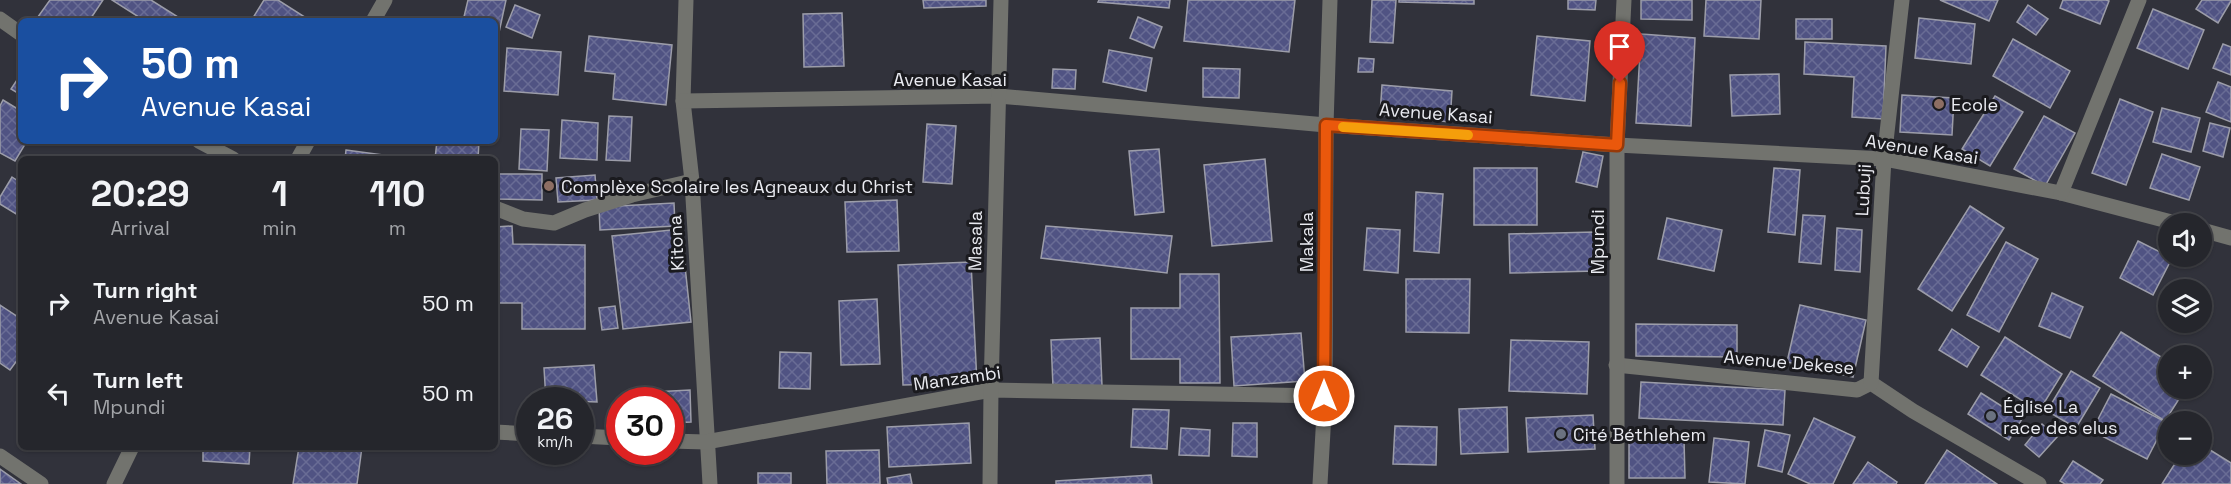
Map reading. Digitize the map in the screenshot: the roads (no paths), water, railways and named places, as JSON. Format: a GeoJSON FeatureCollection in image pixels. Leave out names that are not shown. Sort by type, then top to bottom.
{"type":"FeatureCollection","features":[{"type":"Feature","properties":{"kind":"street"},"geometry":{"type":"LineString","coordinates":[[375,18],[385,0]]}},
{"type":"Feature","properties":{"kind":"street","name":"Kitona"},"geometry":{"type":"LineString","coordinates":[[686,0],[683,101],[692,181],[710,484]]}},
{"type":"Feature","properties":{"kind":"street","name":"Masala"},"geometry":{"type":"LineString","coordinates":[[990,484],[990,390],[1001,0]]}},
{"type":"Feature","properties":{"kind":"street","name":"Makala"},"geometry":{"type":"LineString","coordinates":[[1320,484],[1324,396],[1326,125],[1330,0]]}},
{"type":"Feature","properties":{"kind":"street","name":"Mpundi"},"geometry":{"type":"LineString","coordinates":[[1617,484],[1617,145],[1624,0]]}},
{"type":"Feature","properties":{"kind":"street","name":"Lubuji"},"geometry":{"type":"LineString","coordinates":[[1871,383],[1884,159],[1902,0]]}},
{"type":"Feature","properties":{"kind":"street"},"geometry":{"type":"LineString","coordinates":[[2061,193],[2139,0]]}},
{"type":"Feature","properties":{"kind":"street"},"geometry":{"type":"LineString","coordinates":[[0,20],[18,32]]}},
{"type":"Feature","properties":{"kind":"street","name":"Avenue Kasai"},"geometry":{"type":"LineString","coordinates":[[683,101],[998,96],[1326,125],[1617,145],[1884,159],[2061,193],[2158,218]]}},
{"type":"Feature","properties":{"kind":"street"},"geometry":{"type":"LineString","coordinates":[[205,144],[227,156]]}},
{"type":"Feature","properties":{"kind":"street"},"geometry":{"type":"LineString","coordinates":[[498,209],[523,219],[554,223],[632,195],[692,181]]}},
{"type":"Feature","properties":{"kind":"street"},"geometry":{"type":"LineString","coordinates":[[2212,233],[2231,238]]}},
{"type":"Feature","properties":{"kind":"street","name":"Avenue Dekese"},"geometry":{"type":"LineString","coordinates":[[1616,365],[1857,390],[1871,383],[1912,411],[2038,484]]}},
{"type":"Feature","properties":{"kind":"street","name":"Manzambi"},"geometry":{"type":"LineString","coordinates":[[684,441],[706,442],[990,390],[1324,396]]}},
{"type":"Feature","properties":{"kind":"street"},"geometry":{"type":"LineString","coordinates":[[498,432],[516,433]]}},
{"type":"Feature","properties":{"kind":"street"},"geometry":{"type":"LineString","coordinates":[[114,484],[131,450]]}},
{"type":"Feature","properties":{"kind":"street"},"geometry":{"type":"LineString","coordinates":[[0,456],[41,484]]}},
{"type":"Feature","properties":{"kind":"place","name":"Ecole"},"geometry":{"type":"Point","coordinates":[1939,104]}},
{"type":"Feature","properties":{"kind":"place","name":"Complèxe Scolaire les Agneaux du Christ"},"geometry":{"type":"Point","coordinates":[549,186]}},
{"type":"Feature","properties":{"kind":"place","name":"Église La race des elus"},"geometry":{"type":"Point","coordinates":[1991,416]}},
{"type":"Feature","properties":{"kind":"place","name":"Cité Béthlehem"},"geometry":{"type":"Point","coordinates":[1561,434]}}]}
